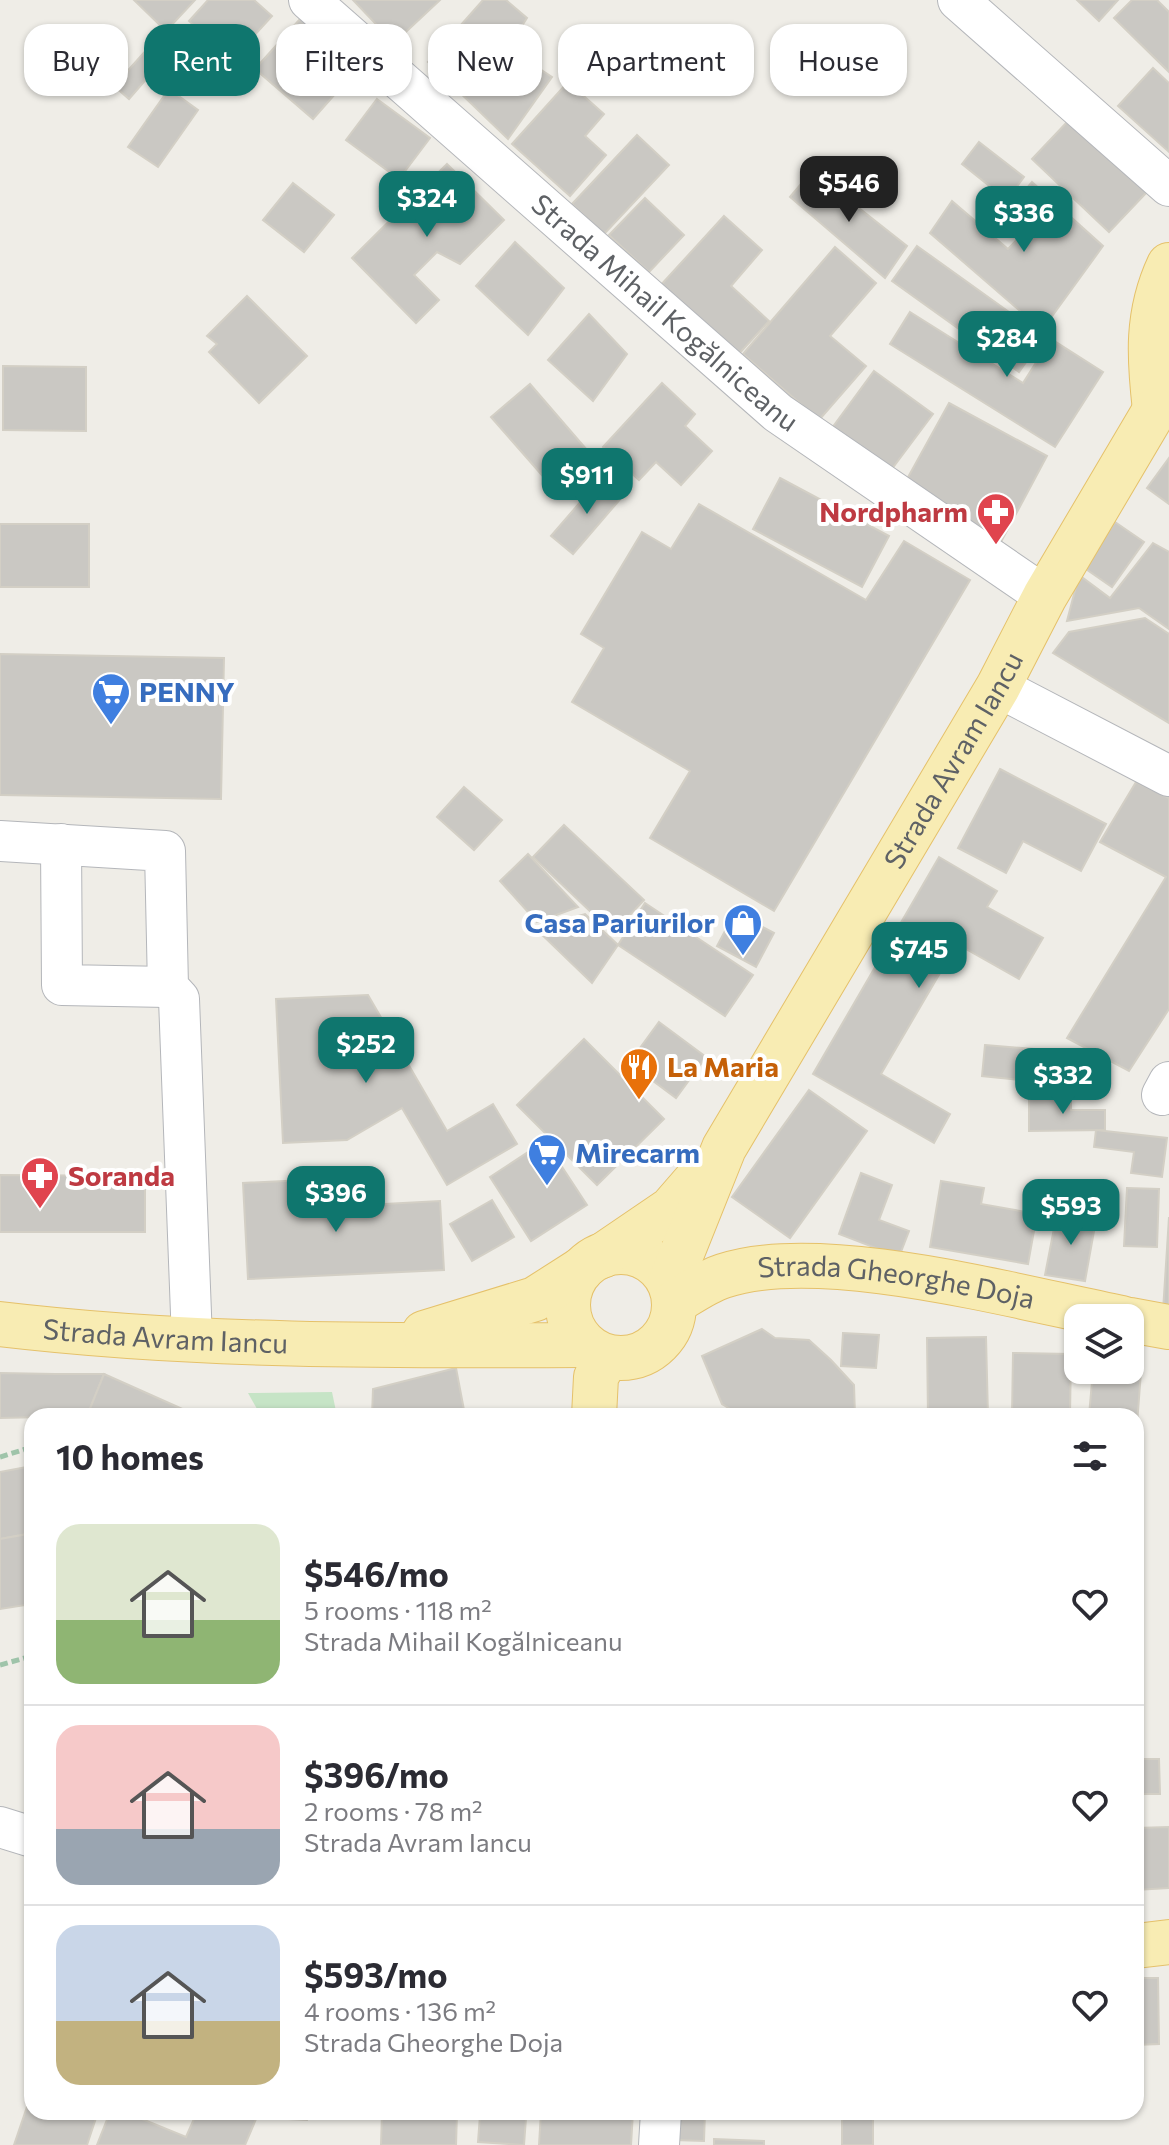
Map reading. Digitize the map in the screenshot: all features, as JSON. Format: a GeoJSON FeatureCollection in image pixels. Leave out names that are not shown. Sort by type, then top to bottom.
{"type":"FeatureCollection","features":[{"type":"Feature","properties":{"kind":"main road"},"geometry":{"type":"LineString","coordinates":[[1162,411],[1148,351],[1153,303],[1169,265]]}},
{"type":"Feature","properties":{"kind":"main road","name":"Strada Avram Iancu"},"geometry":{"type":"LineString","coordinates":[[330,1346],[428,1333],[535,1299],[671,1209],[724,1148],[998,687],[1045,596],[1162,411]]}},
{"type":"Feature","properties":{"kind":"main road","name":"Strada Avram Iancu"},"geometry":{"type":"LineString","coordinates":[[672,1292],[724,1148]]}},
{"type":"Feature","properties":{"kind":"main road"},"geometry":{"type":"LineString","coordinates":[[630,1253],[653,1262],[672,1292],[667,1333],[653,1348],[625,1359],[596,1351],[570,1318],[569,1292],[592,1262],[630,1253]]}},
{"type":"Feature","properties":{"kind":"main road","name":"Strada Gheorghe Doja"},"geometry":{"type":"LineString","coordinates":[[672,1292],[723,1276],[766,1268],[837,1267],[899,1275],[1064,1307]]}},
{"type":"Feature","properties":{"kind":"main road"},"geometry":{"type":"LineString","coordinates":[[1144,1323],[1169,1327]]}},
{"type":"Feature","properties":{"kind":"main road","name":"Strada Avram Iancu"},"geometry":{"type":"LineString","coordinates":[[0,1324],[192,1340],[596,1351]]}},
{"type":"Feature","properties":{"kind":"main road"},"geometry":{"type":"LineString","coordinates":[[594,1408],[596,1351]]}},
{"type":"Feature","properties":{"kind":"main road"},"geometry":{"type":"LineString","coordinates":[[1144,1945],[1169,1942]]}},
{"type":"Feature","properties":{"kind":"street","name":"Strada Mihail Kogălniceanu"},"geometry":{"type":"LineString","coordinates":[[309,0],[778,413],[1045,596]]}},
{"type":"Feature","properties":{"kind":"street"},"geometry":{"type":"LineString","coordinates":[[958,0],[1169,186]]}},
{"type":"Feature","properties":{"kind":"street"},"geometry":{"type":"LineString","coordinates":[[998,687],[1169,776]]}},
{"type":"Feature","properties":{"kind":"street"},"geometry":{"type":"LineString","coordinates":[[0,841],[165,851],[168,987],[179,999],[192,1340]]}},
{"type":"Feature","properties":{"kind":"street"},"geometry":{"type":"LineString","coordinates":[[61,844],[62,985],[168,987]]}},
{"type":"Feature","properties":{"kind":"street"},"geometry":{"type":"LineString","coordinates":[[0,1827],[24,1834]]}},
{"type":"Feature","properties":{"kind":"street"},"geometry":{"type":"LineString","coordinates":[[659,2145],[661,2120]]}},
{"type":"Feature","properties":{"kind":"path"},"geometry":{"type":"LineString","coordinates":[[0,1457],[24,1450]]}},
{"type":"Feature","properties":{"kind":"path"},"geometry":{"type":"LineString","coordinates":[[0,1665],[24,1658]]}},
{"type":"Feature","properties":{"kind":"green space"},"geometry":{"type":"Polygon","coordinates":[[[332,1392],[335,1408],[256,1408],[248,1393],[332,1392]]]}},
{"type":"Feature","properties":{"kind":"building"},"geometry":{"type":"Polygon","coordinates":[[[134,0],[195,0],[173,24],[159,24],[134,0]]]}},
{"type":"Feature","properties":{"kind":"building"},"geometry":{"type":"Polygon","coordinates":[[[208,0],[254,0],[272,16],[260,29],[260,24],[192,24],[189,21],[208,0]]]}},
{"type":"Feature","properties":{"kind":"building"},"geometry":{"type":"Polygon","coordinates":[[[353,0],[440,0],[412,26],[376,24],[353,0]]]}},
{"type":"Feature","properties":{"kind":"building"},"geometry":{"type":"Polygon","coordinates":[[[483,0],[506,0],[527,18],[523,24],[462,24],[483,0]]]}},
{"type":"Feature","properties":{"kind":"building"},"geometry":{"type":"Polygon","coordinates":[[[1077,0],[1118,0],[1099,21],[1077,0]]]}},
{"type":"Feature","properties":{"kind":"building"},"geometry":{"type":"Polygon","coordinates":[[[1132,0],[1157,0],[1169,12],[1169,72],[1114,18],[1132,0]]]}},
{"type":"Feature","properties":{"kind":"building"},"geometry":{"type":"Polygon","coordinates":[[[276,46],[276,87],[260,73],[260,63],[276,46]]]}},
{"type":"Feature","properties":{"kind":"building"},"geometry":{"type":"Polygon","coordinates":[[[144,52],[144,82],[129,99],[126,96],[128,96],[128,70],[144,52]]]}},
{"type":"Feature","properties":{"kind":"building"},"geometry":{"type":"Polygon","coordinates":[[[1153,68],[1169,83],[1169,152],[1118,106],[1153,68]]]}},
{"type":"Feature","properties":{"kind":"building"},"geometry":{"type":"Polygon","coordinates":[[[542,70],[552,77],[542,91],[542,70]]]}},
{"type":"Feature","properties":{"kind":"building"},"geometry":{"type":"Polygon","coordinates":[[[558,93],[558,96],[584,96],[604,114],[585,136],[606,155],[570,196],[512,144],[558,93]]]}},
{"type":"Feature","properties":{"kind":"building"},"geometry":{"type":"Polygon","coordinates":[[[164,96],[179,96],[198,110],[158,167],[128,147],[164,96]]]}},
{"type":"Feature","properties":{"kind":"building"},"geometry":{"type":"Polygon","coordinates":[[[286,96],[333,96],[313,119],[286,96]]]}},
{"type":"Feature","properties":{"kind":"building"},"geometry":{"type":"Polygon","coordinates":[[[463,96],[539,96],[508,139],[463,96]]]}},
{"type":"Feature","properties":{"kind":"building"},"geometry":{"type":"Polygon","coordinates":[[[377,99],[430,138],[399,179],[346,140],[377,99]]]}},
{"type":"Feature","properties":{"kind":"building"},"geometry":{"type":"Polygon","coordinates":[[[1070,119],[1147,192],[1109,232],[1032,159],[1070,119]]]}},
{"type":"Feature","properties":{"kind":"building"},"geometry":{"type":"Polygon","coordinates":[[[637,135],[669,165],[604,234],[572,204],[637,135]]]}},
{"type":"Feature","properties":{"kind":"building"},"geometry":{"type":"Polygon","coordinates":[[[979,142],[1024,177],[1007,200],[962,164],[979,142]]]}},
{"type":"Feature","properties":{"kind":"building"},"geometry":{"type":"Polygon","coordinates":[[[447,164],[504,220],[460,264],[437,252],[414,275],[439,300],[416,323],[352,258],[447,164]]]}},
{"type":"Feature","properties":{"kind":"building"},"geometry":{"type":"Polygon","coordinates":[[[812,171],[907,246],[885,278],[790,197],[812,171]]]}},
{"type":"Feature","properties":{"kind":"building"},"geometry":{"type":"Polygon","coordinates":[[[1032,182],[1103,246],[1042,330],[930,233],[952,201],[1008,249],[1031,225],[1011,207],[1032,182]]]}},
{"type":"Feature","properties":{"kind":"building"},"geometry":{"type":"Polygon","coordinates":[[[293,183],[334,215],[304,252],[263,220],[293,183]]]}},
{"type":"Feature","properties":{"kind":"building"},"geometry":{"type":"Polygon","coordinates":[[[645,198],[684,235],[649,272],[609,235],[645,198]]]}},
{"type":"Feature","properties":{"kind":"building"},"geometry":{"type":"Polygon","coordinates":[[[724,216],[762,250],[731,286],[769,321],[736,357],[659,287],[724,216]]]}},
{"type":"Feature","properties":{"kind":"building"},"geometry":{"type":"Polygon","coordinates":[[[515,242],[564,288],[528,335],[476,286],[515,242]]]}},
{"type":"Feature","properties":{"kind":"building"},"geometry":{"type":"Polygon","coordinates":[[[917,246],[1044,337],[1019,372],[892,281],[917,246]]]}},
{"type":"Feature","properties":{"kind":"building"},"geometry":{"type":"Polygon","coordinates":[[[835,247],[876,283],[830,336],[866,366],[819,420],[743,354],[835,247]]]}},
{"type":"Feature","properties":{"kind":"building"},"geometry":{"type":"Polygon","coordinates":[[[247,296],[307,356],[259,403],[209,352],[217,344],[207,336],[247,296]]]}},
{"type":"Feature","properties":{"kind":"building"},"geometry":{"type":"Polygon","coordinates":[[[910,312],[1023,383],[1051,339],[1103,372],[1055,447],[890,344],[910,312]]]}},
{"type":"Feature","properties":{"kind":"building"},"geometry":{"type":"Polygon","coordinates":[[[589,314],[627,354],[593,401],[548,360],[589,314]]]}},
{"type":"Feature","properties":{"kind":"building"},"geometry":{"type":"Polygon","coordinates":[[[3,366],[86,367],[86,431],[3,430],[3,366]]]}},
{"type":"Feature","properties":{"kind":"building"},"geometry":{"type":"Polygon","coordinates":[[[874,371],[933,414],[891,470],[832,428],[874,371]]]}},
{"type":"Feature","properties":{"kind":"building"},"geometry":{"type":"Polygon","coordinates":[[[662,383],[695,414],[685,426],[712,451],[681,485],[656,462],[639,480],[603,447],[662,383]]]}},
{"type":"Feature","properties":{"kind":"building"},"geometry":{"type":"Polygon","coordinates":[[[530,384],[593,457],[555,490],[491,417],[530,384]]]}},
{"type":"Feature","properties":{"kind":"building"},"geometry":{"type":"Polygon","coordinates":[[[949,403],[1047,456],[1001,542],[902,488],[949,403]]]}},
{"type":"Feature","properties":{"kind":"building"},"geometry":{"type":"Polygon","coordinates":[[[1169,458],[1169,504],[1147,488],[1169,458]]]}},
{"type":"Feature","properties":{"kind":"building"},"geometry":{"type":"Polygon","coordinates":[[[601,478],[622,497],[573,554],[551,536],[601,478]]]}},
{"type":"Feature","properties":{"kind":"building"},"geometry":{"type":"Polygon","coordinates":[[[780,478],[889,536],[862,587],[753,529],[780,478]]]}},
{"type":"Feature","properties":{"kind":"building"},"geometry":{"type":"Polygon","coordinates":[[[699,504],[866,600],[904,541],[970,580],[774,911],[650,838],[690,771],[572,702],[604,648],[581,634],[642,532],[671,549],[699,504]]]}},
{"type":"Feature","properties":{"kind":"building"},"geometry":{"type":"Polygon","coordinates":[[[1115,522],[1144,542],[1112,587],[1083,567],[1115,522]]]}},
{"type":"Feature","properties":{"kind":"building"},"geometry":{"type":"Polygon","coordinates":[[[0,524],[89,524],[89,587],[0,587],[0,524]]]}},
{"type":"Feature","properties":{"kind":"building"},"geometry":{"type":"Polygon","coordinates":[[[1153,543],[1169,552],[1169,629],[1139,608],[1067,621],[1079,575],[1110,598],[1153,543]]]}},
{"type":"Feature","properties":{"kind":"building"},"geometry":{"type":"Polygon","coordinates":[[[1145,618],[1169,634],[1169,723],[1053,653],[1069,632],[1145,618]]]}},
{"type":"Feature","properties":{"kind":"building","name":"PENNY"},"geometry":{"type":"Polygon","coordinates":[[[0,654],[224,658],[221,799],[0,795],[0,654]]]}},
{"type":"Feature","properties":{"kind":"building"},"geometry":{"type":"Polygon","coordinates":[[[1000,769],[1106,824],[1081,871],[1023,841],[1006,873],[958,848],[1000,769]]]}},
{"type":"Feature","properties":{"kind":"building"},"geometry":{"type":"Polygon","coordinates":[[[1136,782],[1169,798],[1169,1009],[1129,1071],[1067,1038],[1166,877],[1100,842],[1136,782]]]}},
{"type":"Feature","properties":{"kind":"building"},"geometry":{"type":"Polygon","coordinates":[[[464,787],[502,820],[474,850],[437,817],[464,787]]]}},
{"type":"Feature","properties":{"kind":"building"},"geometry":{"type":"Polygon","coordinates":[[[564,825],[644,900],[613,933],[533,857],[564,825]]]}},
{"type":"Feature","properties":{"kind":"building"},"geometry":{"type":"Polygon","coordinates":[[[528,854],[578,907],[537,922],[500,881],[528,854]]]}},
{"type":"Feature","properties":{"kind":"building"},"geometry":{"type":"Polygon","coordinates":[[[939,857],[997,891],[987,907],[1043,938],[1019,979],[957,944],[881,1074],[950,1114],[934,1143],[813,1074],[939,857]]]}},
{"type":"Feature","properties":{"kind":"building"},"geometry":{"type":"Polygon","coordinates":[[[645,903],[753,975],[725,1016],[618,945],[645,903]]]}},
{"type":"Feature","properties":{"kind":"building"},"geometry":{"type":"Polygon","coordinates":[[[735,912],[774,933],[756,967],[717,946],[735,912]]]}},
{"type":"Feature","properties":{"kind":"building"},"geometry":{"type":"Polygon","coordinates":[[[585,914],[618,945],[592,983],[535,928],[585,914]]]}},
{"type":"Feature","properties":{"kind":"building"},"geometry":{"type":"Polygon","coordinates":[[[368,995],[447,1131],[493,1104],[517,1144],[447,1185],[402,1108],[347,1140],[283,1143],[276,999],[368,995]]]}},
{"type":"Feature","properties":{"kind":"building"},"geometry":{"type":"Polygon","coordinates":[[[659,1022],[706,1057],[676,1098],[629,1063],[659,1022]]]}},
{"type":"Feature","properties":{"kind":"building"},"geometry":{"type":"Polygon","coordinates":[[[584,1039],[664,1119],[597,1185],[517,1105],[584,1039]]]}},
{"type":"Feature","properties":{"kind":"building"},"geometry":{"type":"Polygon","coordinates":[[[985,1045],[1034,1049],[1031,1081],[982,1076],[985,1045]]]}},
{"type":"Feature","properties":{"kind":"building"},"geometry":{"type":"Polygon","coordinates":[[[809,1090],[867,1131],[790,1238],[732,1197],[809,1090]]]}},
{"type":"Feature","properties":{"kind":"building"},"geometry":{"type":"Polygon","coordinates":[[[1071,1098],[1071,1110],[1105,1110],[1105,1130],[1029,1131],[1029,1099],[1071,1098]]]}},
{"type":"Feature","properties":{"kind":"building"},"geometry":{"type":"Polygon","coordinates":[[[1096,1130],[1167,1138],[1162,1177],[1131,1173],[1134,1152],[1094,1147],[1096,1130]]]}},
{"type":"Feature","properties":{"kind":"building"},"geometry":{"type":"Polygon","coordinates":[[[545,1141],[587,1205],[531,1241],[490,1177],[545,1141]]]}},
{"type":"Feature","properties":{"kind":"building"},"geometry":{"type":"Polygon","coordinates":[[[861,1173],[892,1185],[879,1220],[909,1231],[899,1257],[839,1234],[861,1173]]]}},
{"type":"Feature","properties":{"kind":"building"},"geometry":{"type":"Polygon","coordinates":[[[0,1175],[145,1176],[145,1232],[0,1232],[0,1175]]]}},
{"type":"Feature","properties":{"kind":"building"},"geometry":{"type":"Polygon","coordinates":[[[325,1179],[327,1207],[440,1201],[444,1270],[248,1279],[243,1183],[325,1179]]]}},
{"type":"Feature","properties":{"kind":"building"},"geometry":{"type":"Polygon","coordinates":[[[941,1181],[984,1188],[981,1204],[1037,1214],[1028,1264],[930,1247],[941,1181]]]}},
{"type":"Feature","properties":{"kind":"building"},"geometry":{"type":"Polygon","coordinates":[[[1127,1188],[1159,1189],[1157,1247],[1124,1246],[1127,1188]]]}},
{"type":"Feature","properties":{"kind":"building"},"geometry":{"type":"Polygon","coordinates":[[[492,1200],[514,1237],[472,1261],[450,1224],[492,1200]]]}},
{"type":"Feature","properties":{"kind":"building"},"geometry":{"type":"Polygon","coordinates":[[[1057,1213],[1096,1220],[1085,1281],[1045,1275],[1057,1213]]]}},
{"type":"Feature","properties":{"kind":"building"},"geometry":{"type":"Polygon","coordinates":[[[1169,1217],[1169,1312],[1163,1311],[1169,1217]]]}},
{"type":"Feature","properties":{"kind":"building"},"geometry":{"type":"Polygon","coordinates":[[[762,1329],[775,1338],[809,1340],[854,1385],[855,1408],[729,1408],[722,1404],[702,1356],[762,1329]]]}},
{"type":"Feature","properties":{"kind":"building"},"geometry":{"type":"Polygon","coordinates":[[[843,1333],[879,1335],[876,1368],[841,1366],[843,1333]]]}},
{"type":"Feature","properties":{"kind":"building"},"geometry":{"type":"Polygon","coordinates":[[[986,1337],[988,1408],[928,1408],[927,1338],[986,1337]]]}},
{"type":"Feature","properties":{"kind":"building"},"geometry":{"type":"Polygon","coordinates":[[[1013,1353],[1064,1354],[1064,1384],[1071,1384],[1070,1408],[1012,1408],[1013,1353]]]}},
{"type":"Feature","properties":{"kind":"building"},"geometry":{"type":"Polygon","coordinates":[[[456,1368],[464,1408],[372,1408],[373,1389],[456,1368]]]}},
{"type":"Feature","properties":{"kind":"building"},"geometry":{"type":"Polygon","coordinates":[[[0,1373],[104,1374],[90,1408],[24,1408],[24,1417],[0,1418],[0,1373]]]}},
{"type":"Feature","properties":{"kind":"building"},"geometry":{"type":"Polygon","coordinates":[[[104,1374],[180,1408],[90,1408],[104,1374]]]}},
{"type":"Feature","properties":{"kind":"building"},"geometry":{"type":"Polygon","coordinates":[[[1092,1384],[1140,1384],[1138,1408],[1090,1408],[1092,1384]]]}},
{"type":"Feature","properties":{"kind":"building"},"geometry":{"type":"Polygon","coordinates":[[[24,1468],[24,1534],[0,1539],[0,1472],[24,1468]]]}},
{"type":"Feature","properties":{"kind":"building"},"geometry":{"type":"Polygon","coordinates":[[[24,1535],[24,1605],[0,1609],[0,1539],[24,1535]]]}},
{"type":"Feature","properties":{"kind":"building"},"geometry":{"type":"Polygon","coordinates":[[[1144,1759],[1159,1759],[1160,1794],[1144,1794],[1144,1759]]]}},
{"type":"Feature","properties":{"kind":"building"},"geometry":{"type":"Polygon","coordinates":[[[1169,1827],[1169,1888],[1144,1890],[1144,1828],[1169,1827]]]}},
{"type":"Feature","properties":{"kind":"building"},"geometry":{"type":"Polygon","coordinates":[[[1144,1978],[1158,1978],[1159,2044],[1144,2045],[1144,1978]]]}},
{"type":"Feature","properties":{"kind":"building"},"geometry":{"type":"Polygon","coordinates":[[[24,2116],[24,2120],[95,2120],[87,2145],[14,2145],[24,2116]]]}},
{"type":"Feature","properties":{"kind":"building"},"geometry":{"type":"Polygon","coordinates":[[[107,2120],[145,2120],[186,2137],[193,2120],[256,2120],[245,2145],[97,2145],[107,2120]]]}},
{"type":"Feature","properties":{"kind":"building"},"geometry":{"type":"Polygon","coordinates":[[[382,2120],[457,2120],[456,2145],[381,2145],[382,2120]]]}},
{"type":"Feature","properties":{"kind":"building"},"geometry":{"type":"Polygon","coordinates":[[[480,2120],[526,2120],[524,2145],[478,2142],[480,2120]]]}},
{"type":"Feature","properties":{"kind":"building"},"geometry":{"type":"Polygon","coordinates":[[[541,2120],[633,2120],[631,2145],[539,2145],[541,2120]]]}},
{"type":"Feature","properties":{"kind":"building"},"geometry":{"type":"Polygon","coordinates":[[[675,2120],[705,2120],[704,2141],[674,2140],[675,2120]]]}},
{"type":"Feature","properties":{"kind":"building"},"geometry":{"type":"Polygon","coordinates":[[[842,2120],[873,2120],[873,2145],[842,2145],[842,2120]]]}},
{"type":"Feature","properties":{"kind":"building"},"geometry":{"type":"Polygon","coordinates":[[[714,2139],[764,2141],[764,2145],[714,2145],[714,2139]]]}},
{"type":"Feature","properties":{"kind":"place","name":"Nordpharm"},"geometry":{"type":"Point","coordinates":[996,546]}},
{"type":"Feature","properties":{"kind":"place","name":"PENNY"},"geometry":{"type":"Point","coordinates":[111,726]}},
{"type":"Feature","properties":{"kind":"place","name":"Casa Pariurilor"},"geometry":{"type":"Point","coordinates":[743,957]}},
{"type":"Feature","properties":{"kind":"place","name":"La Maria"},"geometry":{"type":"Point","coordinates":[639,1101]}},
{"type":"Feature","properties":{"kind":"place","name":"Mirecarm"},"geometry":{"type":"Point","coordinates":[547,1187]}},
{"type":"Feature","properties":{"kind":"place","name":"Soranda"},"geometry":{"type":"Point","coordinates":[40,1210]}}]}
